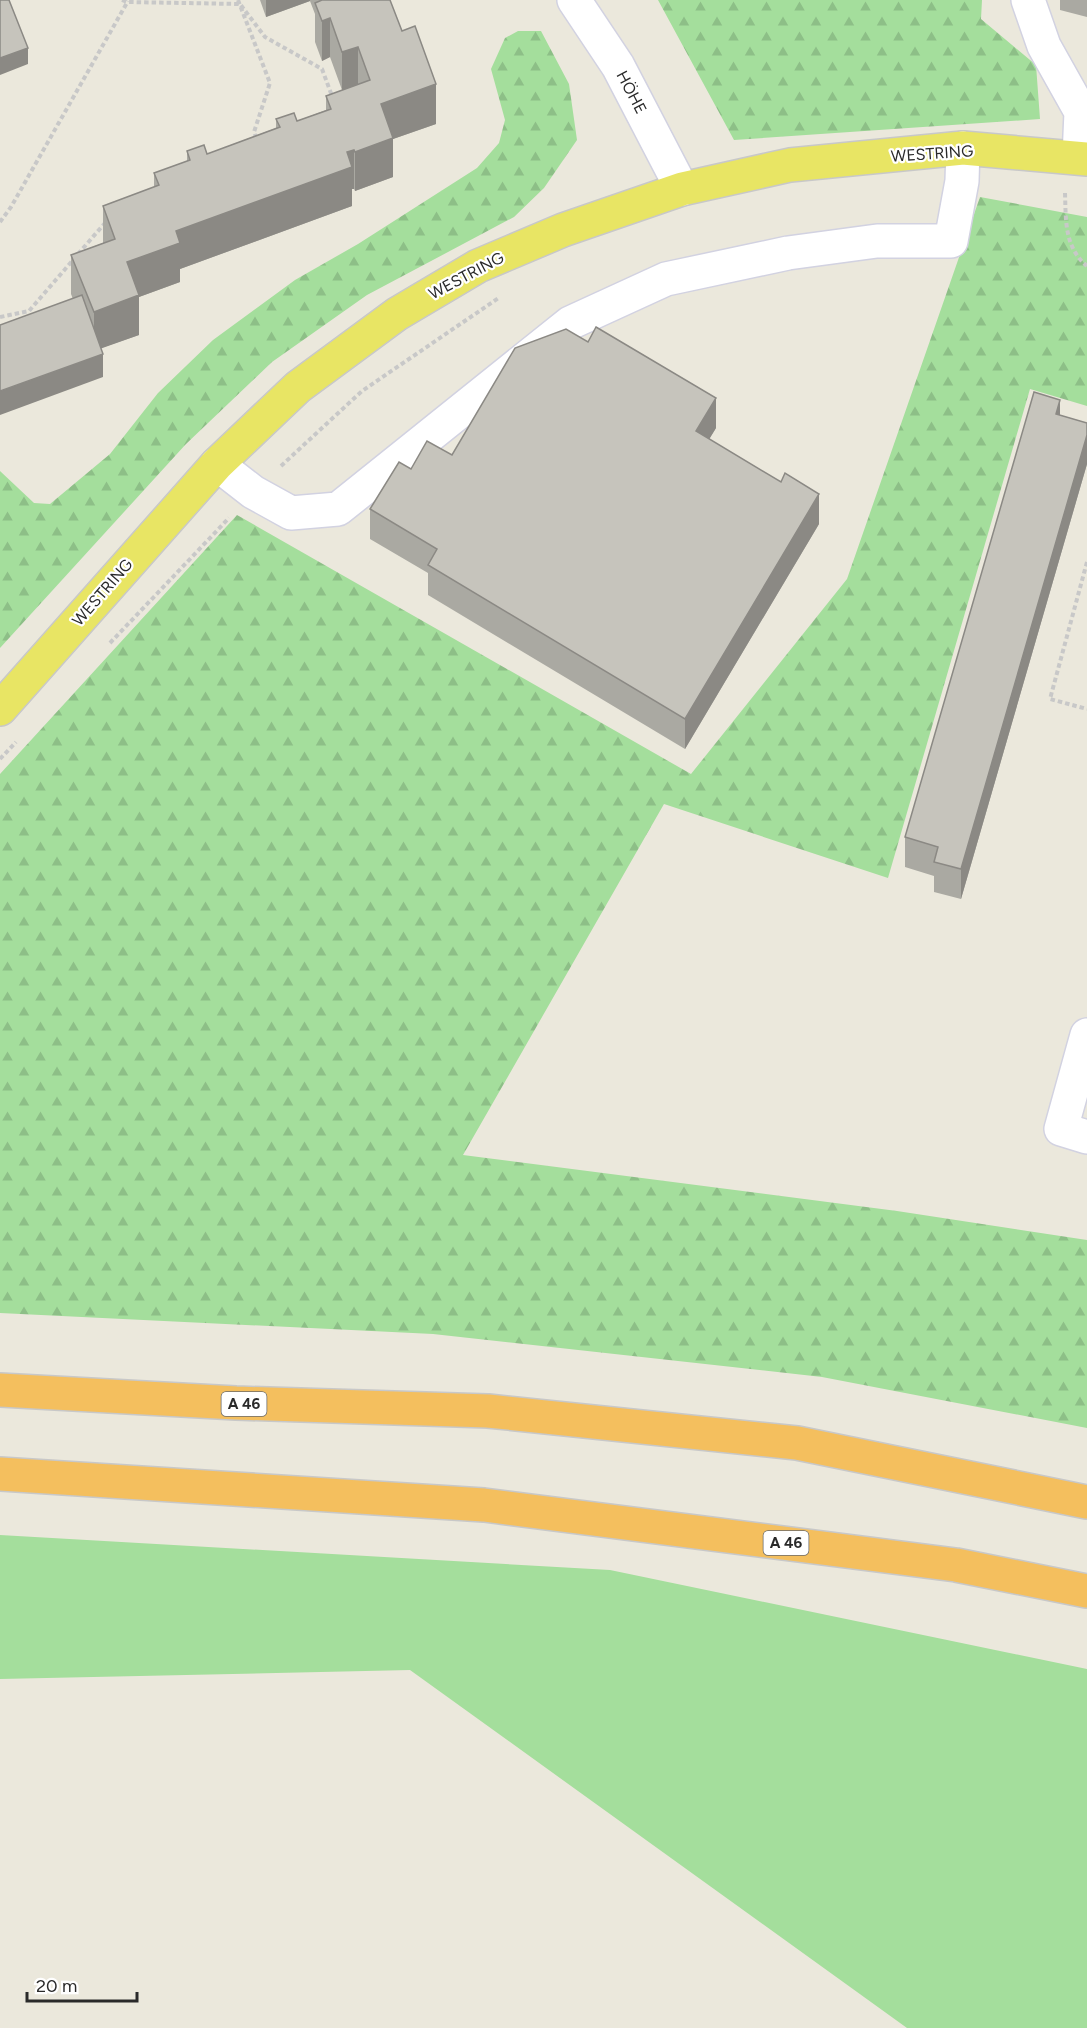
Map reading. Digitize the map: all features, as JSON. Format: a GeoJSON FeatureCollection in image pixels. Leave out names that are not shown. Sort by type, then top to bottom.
{"type":"FeatureCollection","features":[{"type":"Feature","properties":{"kind":"highway","name":"A 46"},"geometry":{"type":"LineString","coordinates":[[0,1390],[236,1403],[499,1412],[797,1443],[1087,1502]]}},
{"type":"Feature","properties":{"kind":"highway","name":"A 46"},"geometry":{"type":"LineString","coordinates":[[0,1474],[484,1505],[956,1564],[1087,1591]]}},
{"type":"Feature","properties":{"kind":"main road","name":"WESTRING"},"geometry":{"type":"LineString","coordinates":[[0,709],[217,464],[298,387],[407,308],[478,266],[562,230],[682,189],[790,165],[963,148],[1083,158]]}},
{"type":"Feature","properties":{"kind":"street","name":"HÖHE"},"geometry":{"type":"LineString","coordinates":[[573,0],[618,66],[682,189]]}},
{"type":"Feature","properties":{"kind":"street"},"geometry":{"type":"LineString","coordinates":[[1028,0],[1044,46],[1081,112],[1083,158]]}},
{"type":"Feature","properties":{"kind":"street"},"geometry":{"type":"LineString","coordinates":[[217,464],[253,492],[291,513],[338,509],[570,323],[666,279],[788,253],[877,241],[951,241],[962,181],[963,148]]}},
{"type":"Feature","properties":{"kind":"street"},"geometry":{"type":"LineString","coordinates":[[1087,1035],[1061,1129],[1087,1137]]}},
{"type":"Feature","properties":{"kind":"path"},"geometry":{"type":"LineString","coordinates":[[122,0],[239,2]]}},
{"type":"Feature","properties":{"kind":"path"},"geometry":{"type":"LineString","coordinates":[[0,222],[11,207],[128,1]]}},
{"type":"Feature","properties":{"kind":"path"},"geometry":{"type":"LineString","coordinates":[[239,2],[265,37],[322,69],[334,102]]}},
{"type":"Feature","properties":{"kind":"path"},"geometry":{"type":"LineString","coordinates":[[239,2],[270,83],[254,132],[258,143]]}},
{"type":"Feature","properties":{"kind":"path"},"geometry":{"type":"LineString","coordinates":[[1065,193],[1066,234],[1082,262],[1087,266]]}},
{"type":"Feature","properties":{"kind":"path"},"geometry":{"type":"LineString","coordinates":[[0,317],[29,311],[111,216]]}},
{"type":"Feature","properties":{"kind":"path"},"geometry":{"type":"LineString","coordinates":[[1087,562],[1050,699],[1087,709]]}},
{"type":"Feature","properties":{"kind":"green space"},"geometry":{"type":"Polygon","coordinates":[[[658,0],[982,0],[981,19],[1036,65],[1040,119],[734,140],[658,0]]]}},
{"type":"Feature","properties":{"kind":"green space"},"geometry":{"type":"Polygon","coordinates":[[[518,31],[541,31],[569,84],[577,140],[544,188],[514,217],[367,295],[272,362],[186,444],[0,648],[0,471],[34,503],[50,504],[110,454],[158,393],[213,340],[295,280],[358,244],[477,168],[499,143],[505,120],[491,69],[505,38],[518,31]]]}},
{"type":"Feature","properties":{"kind":"green space"},"geometry":{"type":"Polygon","coordinates":[[[980,197],[1087,217],[1087,406],[1030,389],[888,878],[664,804],[463,1155],[897,1211],[1087,1240],[1087,1428],[822,1377],[433,1334],[0,1313],[0,774],[237,515],[691,774],[847,579],[980,197]]]}},
{"type":"Feature","properties":{"kind":"green space"},"geometry":{"type":"Polygon","coordinates":[[[0,1535],[610,1570],[1087,1669],[1087,2028],[907,2028],[410,1670],[0,1679],[0,1535]]]}},
{"type":"Feature","properties":{"kind":"building"},"geometry":{"type":"Polygon","coordinates":[[[0,0],[9,0],[28,48],[0,58],[0,0]]]}},
{"type":"Feature","properties":{"kind":"building"},"geometry":{"type":"Polygon","coordinates":[[[322,0],[390,0],[402,31],[415,26],[436,84],[381,104],[393,138],[355,152],[354,150],[347,152],[352,167],[176,231],[180,243],[127,262],[139,295],[94,312],[71,255],[115,239],[103,206],[159,185],[154,173],[190,160],[187,151],[204,145],[207,154],[280,127],[276,119],[294,113],[297,121],[331,109],[326,96],[370,80],[358,47],[342,52],[330,18],[322,21],[315,3],[322,0]]]}},
{"type":"Feature","properties":{"kind":"building"},"geometry":{"type":"Polygon","coordinates":[[[82,295],[103,354],[0,391],[0,325],[82,295]]]}},
{"type":"Feature","properties":{"kind":"building"},"geometry":{"type":"Polygon","coordinates":[[[596,327],[716,398],[696,431],[781,482],[785,473],[819,494],[685,719],[428,565],[437,549],[370,509],[399,462],[411,469],[427,441],[452,455],[515,348],[566,329],[588,342],[596,327]]]}},
{"type":"Feature","properties":{"kind":"building"},"geometry":{"type":"Polygon","coordinates":[[[1034,392],[1060,400],[1056,414],[1087,423],[1087,435],[961,869],[934,862],[938,847],[905,837],[1034,392]]]}}]}
